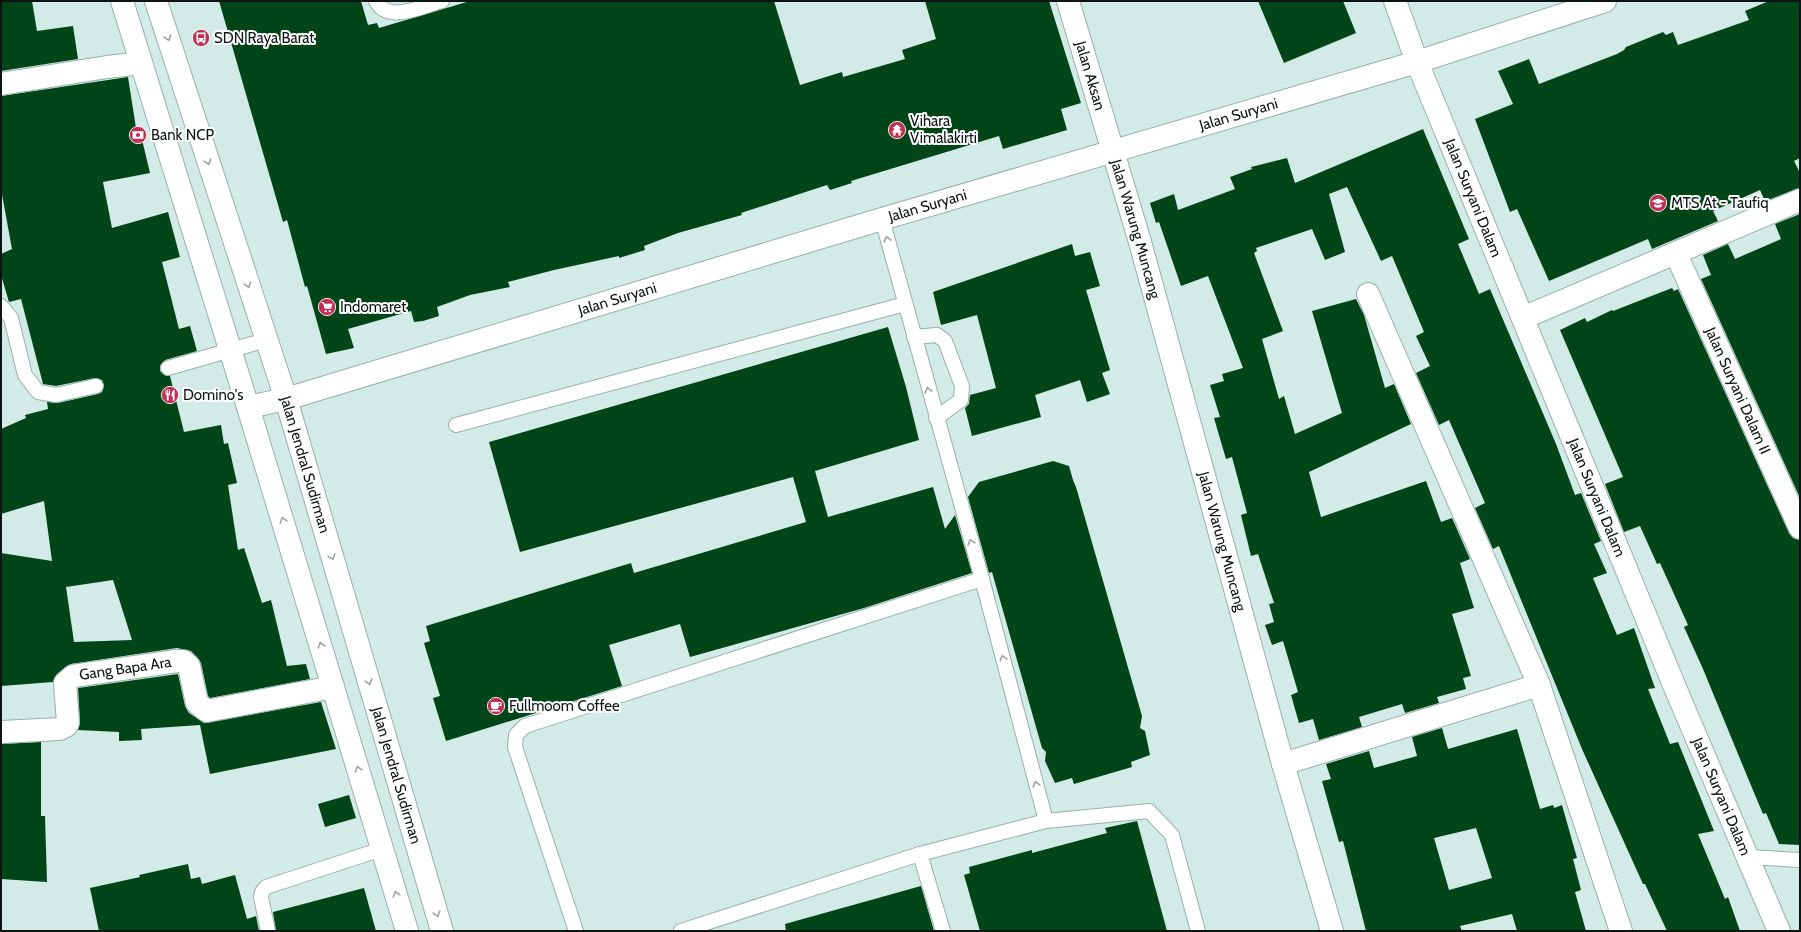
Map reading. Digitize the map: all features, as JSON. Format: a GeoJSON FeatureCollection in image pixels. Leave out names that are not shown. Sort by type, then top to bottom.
{"type":"FeatureCollection","features":[{"type":"Feature","properties":{"kind":"street"},"geometry":{"type":"LineString","coordinates":[[122,1],[231,350],[407,931]]}},
{"type":"Feature","properties":{"kind":"street","name":"Jalan Jendral Sudirman"},"geometry":{"type":"LineString","coordinates":[[156,1],[286,399],[442,931]]}},
{"type":"Feature","properties":{"kind":"street","name":"Jalan Aksan"},"geometry":{"type":"LineString","coordinates":[[1068,1],[1112,151]]}},
{"type":"Feature","properties":{"kind":"street","name":"Jalan Suryani Dalam"},"geometry":{"type":"LineString","coordinates":[[1395,1],[1417,62],[1679,697],[1779,931]]}},
{"type":"Feature","properties":{"kind":"street","name":"Jalan Suryani"},"geometry":{"type":"LineString","coordinates":[[248,407],[286,399],[1112,151],[1417,62],[1605,1]]}},
{"type":"Feature","properties":{"kind":"street"},"geometry":{"type":"LineString","coordinates":[[1,84],[107,67],[142,64]]}},
{"type":"Feature","properties":{"kind":"street","name":"Jalan Warung Muncang"},"geometry":{"type":"LineString","coordinates":[[1112,151],[1142,250],[1283,764],[1332,931]]}},
{"type":"Feature","properties":{"kind":"street"},"geometry":{"type":"LineString","coordinates":[[1523,318],[1800,200]]}},
{"type":"Feature","properties":{"kind":"street","name":"Jalan Suryani Dalam II"},"geometry":{"type":"LineString","coordinates":[[1676,254],[1800,528]]}},
{"type":"Feature","properties":{"kind":"street"},"geometry":{"type":"LineString","coordinates":[[1368,294],[1539,685],[1621,931]]}},
{"type":"Feature","properties":{"kind":"street","name":"Gang Bapa Ara"},"geometry":{"type":"LineString","coordinates":[[1,732],[60,729],[66,726],[68,723],[65,683],[74,676],[165,662],[183,662],[189,666],[197,703],[207,711],[334,687]]}},
{"type":"Feature","properties":{"kind":"street"},"geometry":{"type":"LineString","coordinates":[[1283,764],[1539,685]]}},
{"type":"Feature","properties":{"kind":"lane"},"geometry":{"type":"LineString","coordinates":[[376,1],[380,7],[391,13],[402,12],[442,1]]}},
{"type":"Feature","properties":{"kind":"lane"},"geometry":{"type":"LineString","coordinates":[[882,220],[982,579],[1046,821]]}},
{"type":"Feature","properties":{"kind":"lane"},"geometry":{"type":"LineString","coordinates":[[456,425],[905,304]]}},
{"type":"Feature","properties":{"kind":"lane"},"geometry":{"type":"LineString","coordinates":[[1,306],[11,318],[25,375],[38,392],[56,395],[96,386]]}},
{"type":"Feature","properties":{"kind":"lane"},"geometry":{"type":"LineString","coordinates":[[914,337],[937,335],[946,341],[962,386],[961,400],[936,418]]}},
{"type":"Feature","properties":{"kind":"lane"},"geometry":{"type":"LineString","coordinates":[[168,368],[266,340]]}},
{"type":"Feature","properties":{"kind":"lane"},"geometry":{"type":"LineString","coordinates":[[576,931],[515,747],[516,735],[525,726],[982,579]]}},
{"type":"Feature","properties":{"kind":"lane"},"geometry":{"type":"LineString","coordinates":[[681,931],[920,854],[1046,821],[1149,811],[1172,835],[1198,931]]}},
{"type":"Feature","properties":{"kind":"lane"},"geometry":{"type":"LineString","coordinates":[[268,931],[261,897],[262,892],[266,887],[382,849]]}},
{"type":"Feature","properties":{"kind":"lane"},"geometry":{"type":"LineString","coordinates":[[920,854],[943,931]]}},
{"type":"Feature","properties":{"kind":"lane"},"geometry":{"type":"LineString","coordinates":[[1748,857],[1800,860]]}},
{"type":"Feature","properties":{"kind":"building"},"geometry":{"type":"Polygon","coordinates":[[[1,1],[32,1],[37,31],[73,26],[78,59],[1,71],[1,1]]]}},
{"type":"Feature","properties":{"kind":"building"},"geometry":{"type":"Polygon","coordinates":[[[219,1],[361,1],[368,25],[377,23],[379,28],[470,1],[774,1],[800,85],[842,72],[843,77],[905,59],[902,50],[936,39],[925,1],[1049,1],[1081,103],[1061,109],[1067,130],[1003,149],[999,136],[851,181],[852,183],[830,190],[827,185],[741,213],[742,215],[678,233],[644,246],[645,250],[619,258],[619,256],[554,270],[508,282],[510,287],[470,295],[437,307],[439,316],[423,321],[414,322],[411,311],[348,329],[354,348],[326,354],[307,286],[305,287],[287,220],[283,222],[219,1]]]}},
{"type":"Feature","properties":{"kind":"building"},"geometry":{"type":"Polygon","coordinates":[[[1258,1],[1343,1],[1356,33],[1284,63],[1258,1]]]}},
{"type":"Feature","properties":{"kind":"building"},"geometry":{"type":"Polygon","coordinates":[[[1769,1],[1800,1],[1800,158],[1794,161],[1800,173],[1800,188],[1765,201],[1760,190],[1713,211],[1718,221],[1652,249],[1648,239],[1549,281],[1517,209],[1510,212],[1475,119],[1513,104],[1498,71],[1529,59],[1539,84],[1617,54],[1626,47],[1663,32],[1666,35],[1673,32],[1678,45],[1749,20],[1745,11],[1769,1]]]}},
{"type":"Feature","properties":{"kind":"building"},"geometry":{"type":"Polygon","coordinates":[[[128,77],[136,128],[139,127],[150,173],[103,182],[112,228],[168,212],[180,257],[162,262],[179,329],[190,326],[197,351],[165,360],[160,366],[160,371],[166,376],[170,376],[184,432],[221,425],[224,444],[228,443],[237,483],[228,485],[238,550],[244,548],[262,603],[271,600],[287,666],[306,664],[310,679],[210,698],[208,696],[201,663],[191,651],[177,648],[71,664],[57,674],[53,682],[1,686],[1,553],[52,561],[44,501],[1,514],[1,429],[26,418],[25,415],[48,409],[47,402],[58,403],[98,394],[102,392],[104,385],[102,380],[95,378],[56,386],[43,384],[21,299],[9,302],[1,275],[1,254],[12,249],[1,189],[1,96],[128,77]],[[113,580],[66,587],[74,642],[132,640],[113,580]]]}},
{"type":"Feature","properties":{"kind":"building"},"geometry":{"type":"Polygon","coordinates":[[[1423,129],[1469,239],[1458,244],[1479,294],[1490,289],[1556,444],[1575,495],[1581,493],[1601,541],[1594,544],[1607,573],[1593,578],[1617,635],[1634,628],[1655,688],[1648,689],[1670,744],[1678,742],[1714,831],[1698,834],[1725,899],[1728,897],[1740,931],[1667,931],[1645,884],[1643,884],[1582,749],[1499,546],[1493,549],[1475,508],[1485,503],[1449,420],[1439,425],[1416,373],[1430,366],[1416,336],[1424,332],[1392,256],[1381,261],[1347,187],[1329,194],[1345,252],[1325,260],[1312,229],[1256,248],[1257,251],[1254,253],[1283,331],[1262,339],[1279,399],[1284,396],[1295,434],[1342,413],[1312,311],[1356,299],[1364,315],[1385,388],[1394,384],[1411,424],[1309,472],[1321,517],[1426,481],[1441,522],[1452,518],[1470,559],[1460,563],[1474,608],[1452,614],[1471,676],[1463,678],[1466,689],[1437,697],[1439,703],[1405,713],[1402,704],[1359,717],[1362,727],[1319,740],[1313,719],[1299,723],[1291,695],[1298,692],[1283,641],[1272,645],[1265,625],[1274,622],[1269,604],[1274,603],[1258,554],[1251,556],[1241,515],[1247,513],[1232,457],[1226,459],[1214,418],[1220,417],[1210,385],[1224,381],[1222,374],[1243,368],[1208,276],[1181,286],[1159,222],[1156,223],[1150,203],[1174,194],[1178,210],[1235,189],[1230,177],[1252,169],[1251,167],[1287,158],[1295,183],[1423,129]]]}},
{"type":"Feature","properties":{"kind":"building"},"geometry":{"type":"Polygon","coordinates":[[[1800,214],[1800,498],[1701,279],[1711,275],[1703,255],[1728,244],[1735,259],[1781,239],[1775,224],[1800,214]]]}},
{"type":"Feature","properties":{"kind":"building"},"geometry":{"type":"Polygon","coordinates":[[[1072,244],[1075,256],[1090,252],[1100,286],[1086,290],[1110,370],[1102,373],[1110,394],[1087,402],[1080,380],[1035,395],[1041,417],[972,436],[965,408],[969,404],[970,395],[996,388],[977,315],[941,325],[933,292],[1072,244]]]}},
{"type":"Feature","properties":{"kind":"building"},"geometry":{"type":"Polygon","coordinates":[[[1672,288],[1674,291],[1678,289],[1789,533],[1793,538],[1800,540],[1800,845],[1779,844],[1766,813],[1763,814],[1684,627],[1688,625],[1660,563],[1657,564],[1640,526],[1624,532],[1605,484],[1623,477],[1560,330],[1585,318],[1587,322],[1612,310],[1613,311],[1672,288]]]}},
{"type":"Feature","properties":{"kind":"building"},"geometry":{"type":"Polygon","coordinates":[[[888,327],[906,387],[919,440],[815,471],[828,517],[933,487],[945,529],[955,515],[972,573],[864,608],[690,657],[680,624],[609,645],[622,686],[446,741],[433,698],[440,696],[424,643],[430,641],[426,626],[631,563],[634,573],[806,522],[793,477],[520,552],[489,442],[888,327]]]}},
{"type":"Feature","properties":{"kind":"building"},"geometry":{"type":"Polygon","coordinates":[[[1053,461],[1069,466],[1076,487],[1142,716],[1140,728],[1145,731],[1150,755],[1131,762],[1132,767],[1074,784],[1072,778],[1055,783],[1045,761],[1046,752],[1042,748],[992,572],[989,573],[968,497],[979,482],[1053,461]]]}},
{"type":"Feature","properties":{"kind":"building"},"geometry":{"type":"Polygon","coordinates":[[[178,674],[185,706],[189,713],[204,723],[321,702],[336,749],[210,774],[200,725],[141,729],[142,740],[119,741],[119,732],[78,730],[80,722],[78,688],[178,674]]]}},
{"type":"Feature","properties":{"kind":"building"},"geometry":{"type":"Polygon","coordinates":[[[1442,728],[1448,749],[1517,729],[1540,809],[1553,805],[1554,808],[1562,805],[1577,858],[1573,859],[1581,890],[1575,892],[1586,931],[1517,931],[1512,914],[1460,926],[1462,931],[1366,931],[1343,841],[1339,842],[1322,781],[1331,779],[1326,764],[1369,751],[1374,768],[1417,756],[1412,737],[1442,728]],[[1476,828],[1434,838],[1449,890],[1492,878],[1476,828]]]}},
{"type":"Feature","properties":{"kind":"building"},"geometry":{"type":"Polygon","coordinates":[[[41,742],[41,816],[45,816],[47,882],[1,879],[1,744],[41,742]]]}},
{"type":"Feature","properties":{"kind":"building"},"geometry":{"type":"Polygon","coordinates":[[[349,795],[356,818],[325,827],[318,804],[349,795]]]}},
{"type":"Feature","properties":{"kind":"building"},"geometry":{"type":"Polygon","coordinates":[[[1137,821],[1167,931],[980,931],[964,875],[970,873],[969,867],[1032,850],[1032,853],[1107,833],[1105,828],[1137,821]]]}},
{"type":"Feature","properties":{"kind":"building"},"geometry":{"type":"Polygon","coordinates":[[[188,864],[191,879],[200,877],[202,884],[235,875],[247,919],[256,916],[259,931],[99,931],[90,888],[140,877],[139,875],[188,864]]]}},
{"type":"Feature","properties":{"kind":"building"},"geometry":{"type":"Polygon","coordinates":[[[921,886],[934,931],[786,931],[785,924],[921,886]]]}},
{"type":"Feature","properties":{"kind":"building"},"geometry":{"type":"Polygon","coordinates":[[[364,888],[376,931],[276,931],[273,912],[364,888]]]}},
{"type":"Feature","properties":{"kind":"place","name":"SDN Raya Barat"},"geometry":{"type":"Point","coordinates":[201,38]}},
{"type":"Feature","properties":{"kind":"place","name":"Vihara Vimalakirti"},"geometry":{"type":"Point","coordinates":[897,130]}},
{"type":"Feature","properties":{"kind":"place","name":"Bank NCP"},"geometry":{"type":"Point","coordinates":[138,135]}},
{"type":"Feature","properties":{"kind":"place","name":"MTS At - Taufiq"},"geometry":{"type":"Point","coordinates":[1658,203]}},
{"type":"Feature","properties":{"kind":"place","name":"Indomaret"},"geometry":{"type":"Point","coordinates":[327,307]}},
{"type":"Feature","properties":{"kind":"place","name":"Domino's"},"geometry":{"type":"Point","coordinates":[170,395]}},
{"type":"Feature","properties":{"kind":"place","name":"Fullmoom Coffee"},"geometry":{"type":"Point","coordinates":[496,706]}}]}
